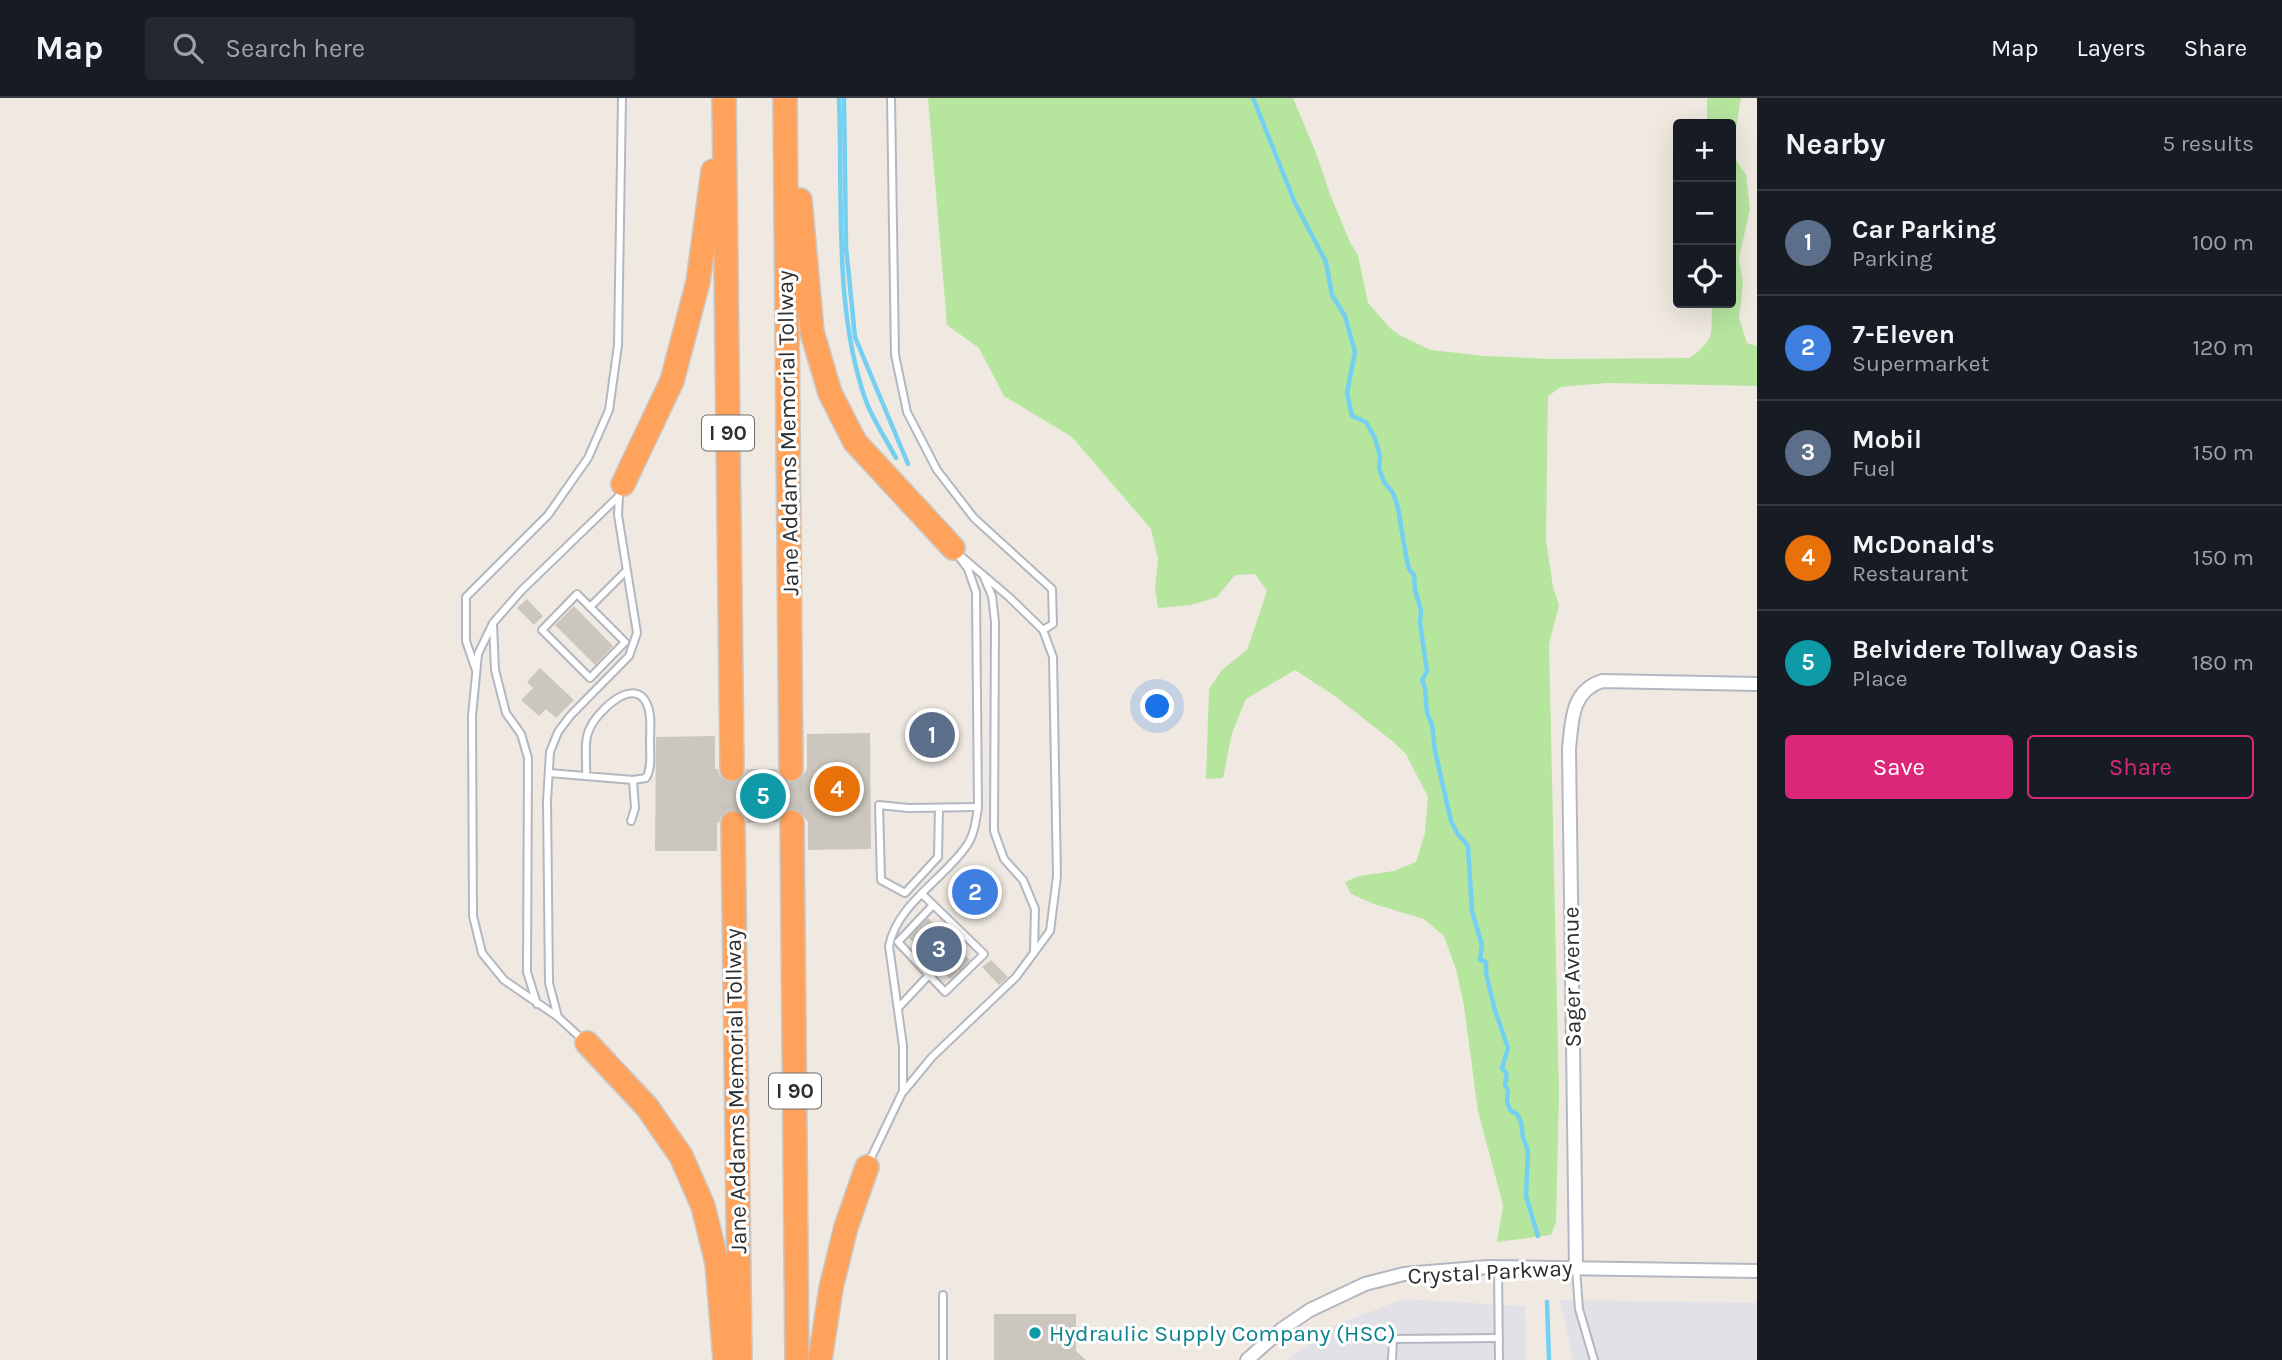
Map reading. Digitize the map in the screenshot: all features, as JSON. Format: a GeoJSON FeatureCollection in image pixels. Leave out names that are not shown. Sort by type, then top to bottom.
{"type":"FeatureCollection","features":[{"type":"Feature","properties":{"kind":"highway"},"geometry":{"type":"LineString","coordinates":[[621,490],[672,381],[698,282],[712,181],[716,98]]}},
{"type":"Feature","properties":{"kind":"highway","name":"I 90"},"geometry":{"type":"LineString","coordinates":[[724,98],[732,769]]}},
{"type":"Feature","properties":{"kind":"highway","name":"Jane Addams Memorial Tollway"},"geometry":{"type":"LineString","coordinates":[[785,98],[792,769]]}},
{"type":"Feature","properties":{"kind":"highway"},"geometry":{"type":"LineString","coordinates":[[792,98],[812,332],[830,393],[855,442],[953,548]]}},
{"type":"Feature","properties":{"kind":"highway","name":"I 90"},"geometry":{"type":"LineString","coordinates":[[792,822],[797,1360]]}},
{"type":"Feature","properties":{"kind":"highway","name":"Jane Addams Memorial Tollway"},"geometry":{"type":"LineString","coordinates":[[733,823],[740,1360]]}},
{"type":"Feature","properties":{"kind":"highway"},"geometry":{"type":"LineString","coordinates":[[586,1043],[647,1107],[681,1156],[698,1193],[717,1263],[725,1360]]}},
{"type":"Feature","properties":{"kind":"highway"},"geometry":{"type":"LineString","coordinates":[[820,1360],[831,1288],[846,1227],[867,1167]]}},
{"type":"Feature","properties":{"kind":"street","name":"Sager Avenue"},"geometry":{"type":"LineString","coordinates":[[1576,1267],[1569,749],[1572,714],[1584,691],[1602,681],[1757,684]]}},
{"type":"Feature","properties":{"kind":"street","name":"Crystal Parkway"},"geometry":{"type":"LineString","coordinates":[[1247,1360],[1282,1329],[1310,1310],[1365,1284],[1404,1274],[1498,1268],[1576,1267],[1757,1271]]}},
{"type":"Feature","properties":{"kind":"lane"},"geometry":{"type":"LineString","coordinates":[[476,670],[466,641],[466,597],[548,514],[589,458],[609,410],[618,345],[622,98]]}},
{"type":"Feature","properties":{"kind":"lane"},"geometry":{"type":"LineString","coordinates":[[891,98],[895,355],[907,412],[937,470],[974,518],[1052,589],[1053,624],[1043,630]]}},
{"type":"Feature","properties":{"kind":"lane"},"geometry":{"type":"LineString","coordinates":[[558,1017],[549,983],[547,801],[550,752],[558,732],[570,716],[629,656],[635,645],[637,633],[618,514],[621,490]]}},
{"type":"Feature","properties":{"kind":"lane"},"geometry":{"type":"LineString","coordinates":[[586,1043],[558,1017],[504,980],[482,953],[473,916],[472,716],[478,654],[493,623],[621,490]]}},
{"type":"Feature","properties":{"kind":"lane"},"geometry":{"type":"LineString","coordinates":[[867,1167],[903,1091],[932,1057],[1016,977],[1050,931],[1056,876],[1053,657],[1043,630],[953,548]]}},
{"type":"Feature","properties":{"kind":"lane"},"geometry":{"type":"LineString","coordinates":[[903,1091],[903,1046],[889,946],[891,937],[902,916],[966,848],[975,826],[978,807],[976,592],[968,569],[953,548]]}},
{"type":"Feature","properties":{"kind":"lane"},"geometry":{"type":"LineString","coordinates":[[590,607],[626,571]]}},
{"type":"Feature","properties":{"kind":"lane"},"geometry":{"type":"LineString","coordinates":[[983,574],[992,596],[995,622],[993,831],[1004,859],[1023,880],[1035,909],[1034,953]]}},
{"type":"Feature","properties":{"kind":"lane"},"geometry":{"type":"LineString","coordinates":[[590,678],[625,642],[577,594],[542,630],[590,678],[600,687]]}},
{"type":"Feature","properties":{"kind":"lane"},"geometry":{"type":"LineString","coordinates":[[493,623],[495,670],[506,713],[521,734],[528,758],[527,972],[537,1004]]}},
{"type":"Feature","properties":{"kind":"lane"},"geometry":{"type":"LineString","coordinates":[[549,773],[633,780],[641,780],[649,774],[650,719],[643,698],[624,694],[615,699],[589,728],[586,776]]}},
{"type":"Feature","properties":{"kind":"lane"},"geometry":{"type":"LineString","coordinates":[[631,821],[635,808],[633,780]]}},
{"type":"Feature","properties":{"kind":"lane"},"geometry":{"type":"LineString","coordinates":[[939,808],[938,857],[905,893],[881,880],[879,805],[908,808],[978,807]]}},
{"type":"Feature","properties":{"kind":"lane"},"geometry":{"type":"LineString","coordinates":[[922,894],[984,954],[945,992],[898,942],[933,905]]}},
{"type":"Feature","properties":{"kind":"lane"},"geometry":{"type":"LineString","coordinates":[[898,1008],[929,975]]}},
{"type":"Feature","properties":{"kind":"lane"},"geometry":{"type":"LineString","coordinates":[[1576,1267],[1579,1309],[1594,1360]]}},
{"type":"Feature","properties":{"kind":"lane"},"geometry":{"type":"LineString","coordinates":[[1498,1268],[1499,1360]]}},
{"type":"Feature","properties":{"kind":"lane"},"geometry":{"type":"LineString","coordinates":[[943,1295],[943,1360]]}},
{"type":"Feature","properties":{"kind":"lane"},"geometry":{"type":"LineString","coordinates":[[1392,1360],[1393,1339],[1499,1338]]}},
{"type":"Feature","properties":{"kind":"shaded area"},"geometry":{"type":"Polygon","coordinates":[[[1403,1299],[1525,1306],[1526,1360],[1288,1360],[1331,1327],[1403,1299]]]}},
{"type":"Feature","properties":{"kind":"shaded area"},"geometry":{"type":"Polygon","coordinates":[[[1560,1300],[1757,1303],[1757,1360],[1573,1360],[1560,1300]]]}},
{"type":"Feature","properties":{"kind":"green space"},"geometry":{"type":"Polygon","coordinates":[[[928,98],[1293,98],[1330,194],[1358,256],[1368,303],[1390,328],[1431,350],[1485,356],[1551,359],[1690,358],[1708,340],[1712,308],[1736,308],[1736,160],[1746,175],[1750,209],[1739,258],[1743,283],[1739,318],[1747,343],[1757,346],[1757,386],[1607,383],[1561,387],[1548,396],[1546,540],[1553,587],[1559,605],[1549,644],[1559,1095],[1556,1222],[1551,1235],[1497,1242],[1503,1205],[1478,1111],[1464,1006],[1456,969],[1444,936],[1424,919],[1351,894],[1345,882],[1359,876],[1394,871],[1416,862],[1425,833],[1428,797],[1406,754],[1335,696],[1295,670],[1246,699],[1232,733],[1223,778],[1206,779],[1209,689],[1222,670],[1247,650],[1267,591],[1255,574],[1235,575],[1217,597],[1191,605],[1158,608],[1155,588],[1158,559],[1151,529],[1072,437],[1004,396],[979,348],[947,325],[928,98]]]}},
{"type":"Feature","properties":{"kind":"green space"},"geometry":{"type":"Polygon","coordinates":[[[1707,98],[1741,98],[1736,129],[1736,119],[1707,119],[1707,98]]]}},
{"type":"Feature","properties":{"kind":"building"},"geometry":{"type":"Polygon","coordinates":[[[527,599],[543,616],[534,625],[517,608],[527,599]]]}},
{"type":"Feature","properties":{"kind":"building"},"geometry":{"type":"Polygon","coordinates":[[[574,606],[613,646],[595,665],[555,625],[574,606]]]}},
{"type":"Feature","properties":{"kind":"building"},"geometry":{"type":"Polygon","coordinates":[[[540,668],[574,700],[556,718],[546,709],[539,716],[521,700],[533,688],[527,682],[540,668]]]}},
{"type":"Feature","properties":{"kind":"building"},"geometry":{"type":"Polygon","coordinates":[[[870,733],[871,849],[808,850],[808,822],[799,810],[793,808],[784,810],[778,822],[747,823],[740,811],[726,811],[717,823],[717,851],[655,851],[656,737],[715,736],[715,769],[718,769],[720,777],[726,781],[740,781],[746,769],[777,769],[784,781],[792,783],[799,781],[807,769],[807,734],[870,733]]]}},
{"type":"Feature","properties":{"kind":"building"},"geometry":{"type":"Polygon","coordinates":[[[968,868],[977,877],[985,869],[1002,885],[989,898],[996,905],[982,919],[949,887],[968,868]]]}},
{"type":"Feature","properties":{"kind":"building"},"geometry":{"type":"Polygon","coordinates":[[[928,918],[970,960],[950,979],[909,938],[928,918]]]}},
{"type":"Feature","properties":{"kind":"building"},"geometry":{"type":"Polygon","coordinates":[[[991,960],[1008,977],[999,985],[982,967],[991,960]]]}},
{"type":"Feature","properties":{"kind":"building","name":"Hydraulic Supply Company (HSC)"},"geometry":{"type":"Polygon","coordinates":[[[994,1314],[1076,1314],[1076,1351],[1086,1360],[994,1360],[994,1314]]]}},
{"type":"Feature","properties":{"kind":"waterway"},"geometry":{"type":"LineString","coordinates":[[839,98],[842,251],[848,328],[866,401],[896,458]]}},
{"type":"Feature","properties":{"kind":"waterway"},"geometry":{"type":"LineString","coordinates":[[844,98],[846,247],[855,337],[908,464]]}},
{"type":"Feature","properties":{"kind":"waterway"},"geometry":{"type":"LineString","coordinates":[[1253,98],[1295,203],[1326,262],[1332,295],[1345,316],[1355,352],[1347,393],[1352,416],[1366,422],[1375,438],[1380,456],[1379,468],[1398,508],[1406,556],[1409,569],[1414,575],[1421,610],[1420,623],[1427,671],[1422,680],[1427,713],[1432,725],[1435,751],[1451,821],[1468,846],[1472,911],[1482,945],[1480,960],[1486,962],[1494,1007],[1508,1048],[1502,1068],[1507,1074],[1507,1101],[1510,1110],[1517,1114],[1521,1122],[1528,1150],[1526,1196],[1538,1236]]}},
{"type":"Feature","properties":{"kind":"waterway"},"geometry":{"type":"LineString","coordinates":[[1547,1302],[1549,1360]]}},
{"type":"Feature","properties":{"kind":"tunnel"},"geometry":{"type":"LineString","coordinates":[[732,769],[733,823]]}},
{"type":"Feature","properties":{"kind":"tunnel"},"geometry":{"type":"LineString","coordinates":[[791,769],[792,822]]}},
{"type":"Feature","properties":{"kind":"place","name":"Car Parking"},"geometry":{"type":"Point","coordinates":[932,735]}},
{"type":"Feature","properties":{"kind":"place","name":"McDonald's"},"geometry":{"type":"Point","coordinates":[837,789]}},
{"type":"Feature","properties":{"kind":"place","name":"Belvidere Tollway Oasis"},"geometry":{"type":"Point","coordinates":[763,796]}},
{"type":"Feature","properties":{"kind":"place","name":"7-Eleven"},"geometry":{"type":"Point","coordinates":[975,892]}},
{"type":"Feature","properties":{"kind":"place","name":"Mobil"},"geometry":{"type":"Point","coordinates":[939,949]}},
{"type":"Feature","properties":{"kind":"place","name":"Hydraulic Supply Company (HSC)"},"geometry":{"type":"Point","coordinates":[1035,1333]}}]}
